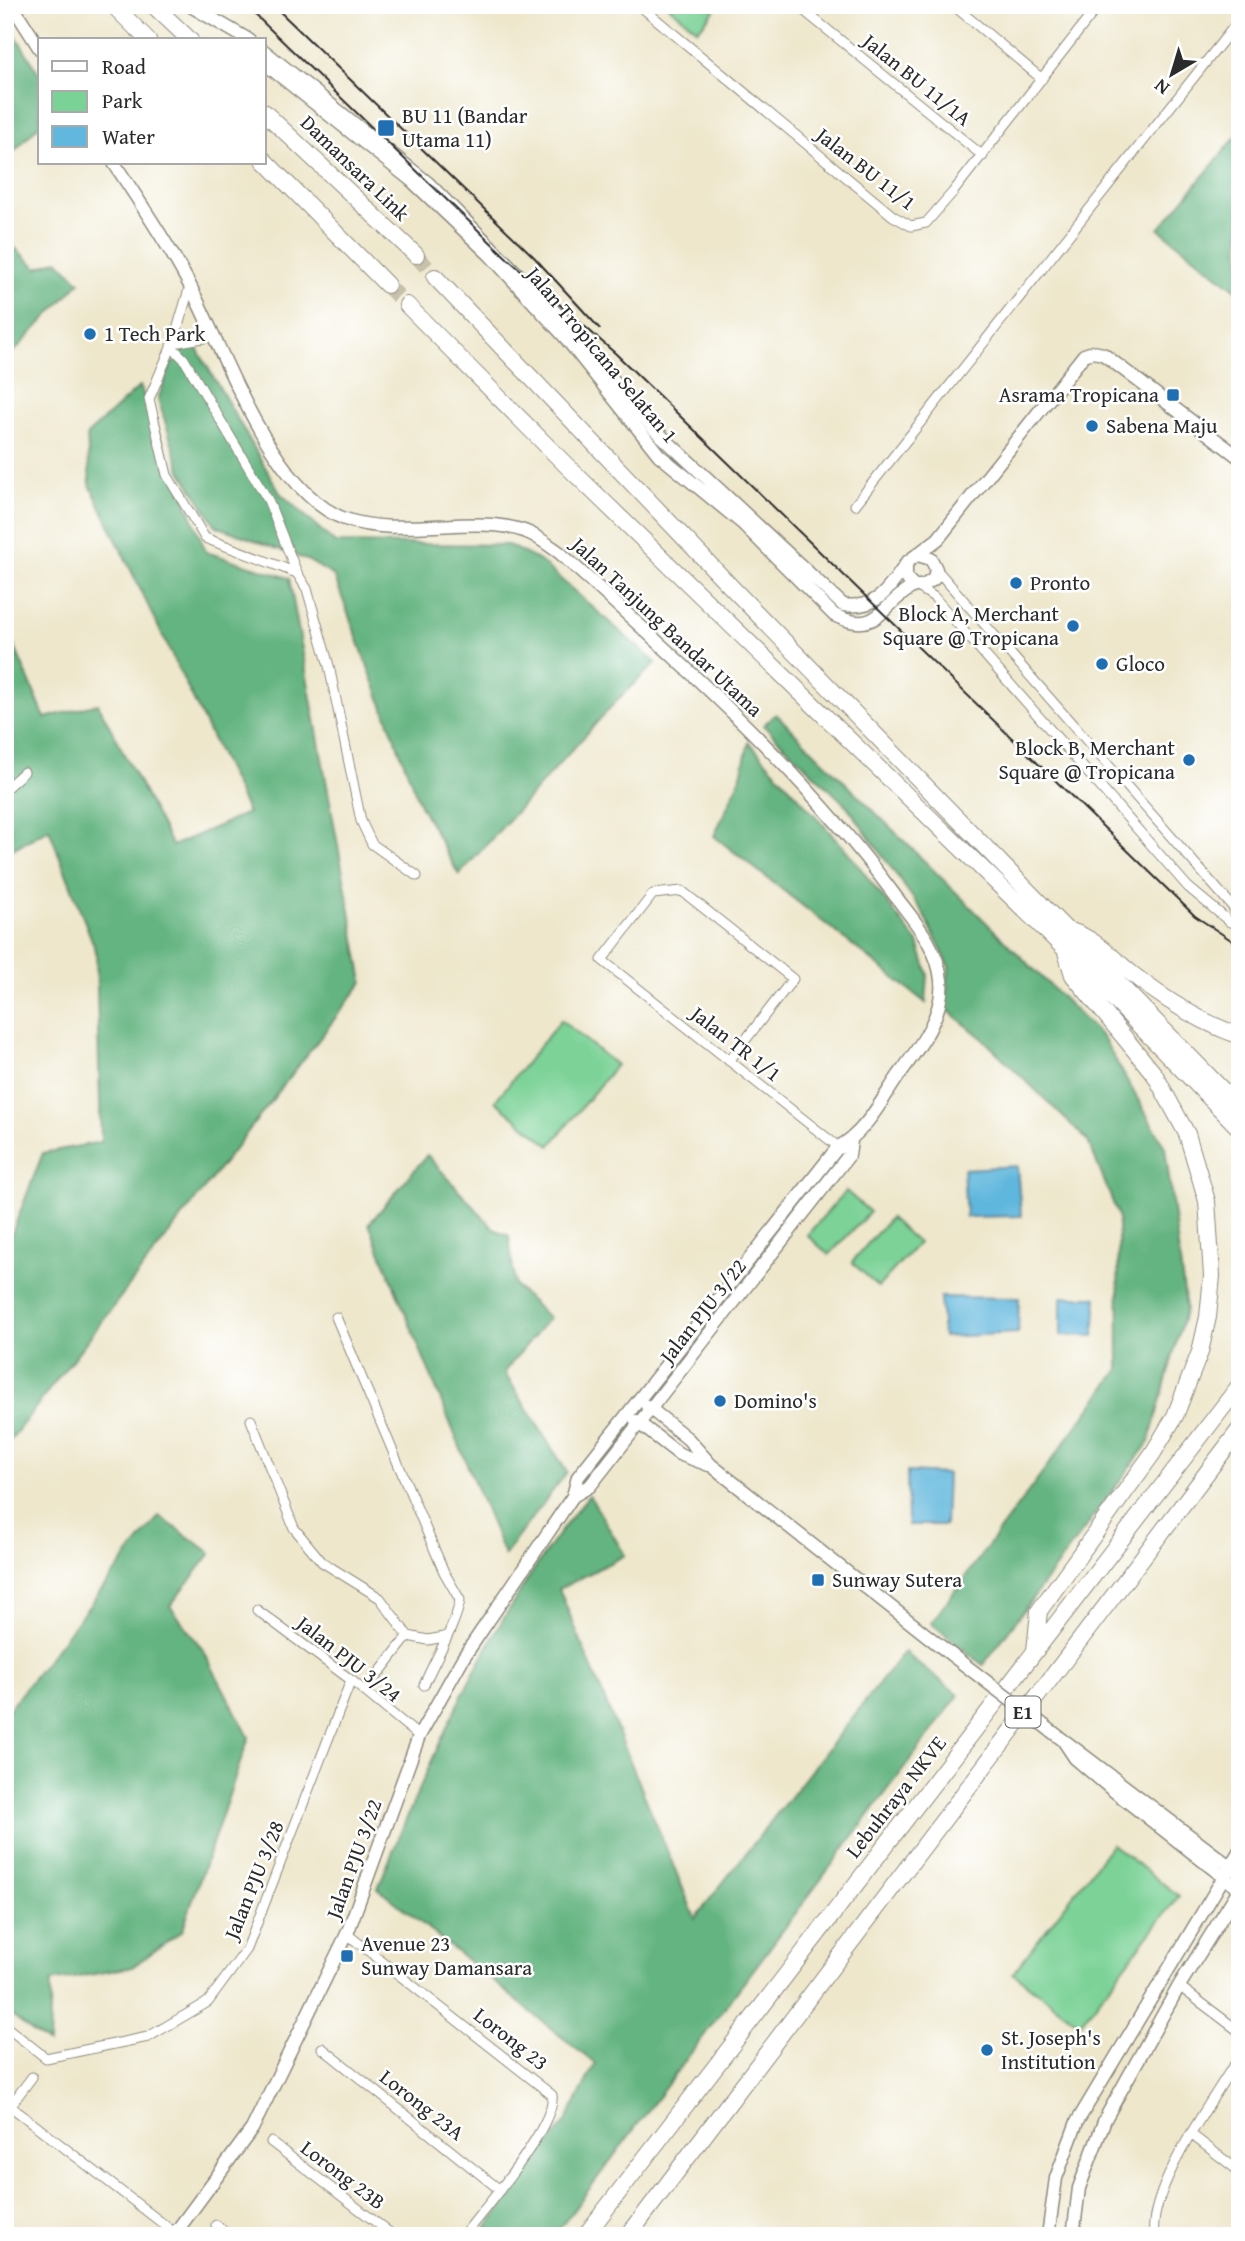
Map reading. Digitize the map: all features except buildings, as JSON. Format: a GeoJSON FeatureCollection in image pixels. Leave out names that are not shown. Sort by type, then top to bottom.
{"type":"FeatureCollection","features":[{"type":"Feature","properties":{"kind":"highway"},"geometry":{"type":"LineString","coordinates":[[113,5],[146,38]]}},
{"type":"Feature","properties":{"kind":"highway"},"geometry":{"type":"LineString","coordinates":[[153,5],[188,38]]}},
{"type":"Feature","properties":{"kind":"highway","name":"Damansara Link"},"geometry":{"type":"LineString","coordinates":[[266,113],[416,256]]}},
{"type":"Feature","properties":{"kind":"highway"},"geometry":{"type":"LineString","coordinates":[[266,162],[387,285]]}},
{"type":"Feature","properties":{"kind":"highway"},"geometry":{"type":"LineString","coordinates":[[435,277],[746,602],[1240,1108]]}},
{"type":"Feature","properties":{"kind":"highway"},"geometry":{"type":"LineString","coordinates":[[407,305],[584,482],[1066,950],[1240,1129]]}},
{"type":"Feature","properties":{"kind":"highway"},"geometry":{"type":"LineString","coordinates":[[1065,929],[1090,938],[1132,974],[1180,1008],[1240,1036]]}},
{"type":"Feature","properties":{"kind":"highway"},"geometry":{"type":"LineString","coordinates":[[1035,1653],[1039,1612],[1153,1453],[1175,1416],[1200,1352],[1208,1317],[1212,1276],[1209,1210],[1187,1134],[1155,1075],[1073,975],[1066,950]]}},
{"type":"Feature","properties":{"kind":"highway","name":"Lebuhraya NKVE"},"geometry":{"type":"LineString","coordinates":[[585,2236],[1240,1385]]}},
{"type":"Feature","properties":{"kind":"highway","name":"E1"},"geometry":{"type":"LineString","coordinates":[[628,2236],[1240,1429]]}},
{"type":"Feature","properties":{"kind":"street"},"geometry":{"type":"LineString","coordinates":[[12,5],[38,46]]}},
{"type":"Feature","properties":{"kind":"street"},"geometry":{"type":"LineString","coordinates":[[189,5],[246,38]]}},
{"type":"Feature","properties":{"kind":"street","name":"Jalan BU 11/1"},"geometry":{"type":"LineString","coordinates":[[639,5],[883,208],[911,226],[926,223],[983,156],[1099,5]]}},
{"type":"Feature","properties":{"kind":"street","name":"Jalan BU 11/1A"},"geometry":{"type":"LineString","coordinates":[[797,5],[983,156]]}},
{"type":"Feature","properties":{"kind":"street"},"geometry":{"type":"LineString","coordinates":[[953,5],[1042,79]]}},
{"type":"Feature","properties":{"kind":"street"},"geometry":{"type":"LineString","coordinates":[[855,505],[1240,19]]}},
{"type":"Feature","properties":{"kind":"street","name":"Jalan Tropicana Selatan 1"},"geometry":{"type":"LineString","coordinates":[[266,53],[428,183],[566,323],[654,429],[843,605],[862,608],[877,600],[904,567]]}},
{"type":"Feature","properties":{"kind":"street","name":"Jalan Tropicana Selatan 1"},"geometry":{"type":"LineString","coordinates":[[266,65],[411,180],[490,255],[565,337],[659,455],[741,523],[834,615],[850,622],[867,622],[880,616],[916,586]]}},
{"type":"Feature","properties":{"kind":"street","name":"Jalan Tanjung Bandar Utama"},"geometry":{"type":"LineString","coordinates":[[115,164],[190,286],[274,456],[301,489],[344,518],[389,527],[495,526],[528,532],[560,553],[730,709],[848,832],[932,946],[942,984],[933,1021],[915,1053]]}},
{"type":"Feature","properties":{"kind":"street"},"geometry":{"type":"LineString","coordinates":[[190,286],[172,345],[149,399],[167,475],[205,538],[296,573]]}},
{"type":"Feature","properties":{"kind":"street"},"geometry":{"type":"LineString","coordinates":[[172,345],[215,336]]}},
{"type":"Feature","properties":{"kind":"street"},"geometry":{"type":"LineString","coordinates":[[172,345],[184,359],[268,500],[296,573],[307,589],[329,666],[361,821],[372,844],[417,876]]}},
{"type":"Feature","properties":{"kind":"street"},"geometry":{"type":"LineString","coordinates":[[1240,458],[1103,354],[1093,352],[1084,355],[938,539],[909,559],[904,567],[906,578],[934,597],[1188,887],[1230,922],[1240,923]]}},
{"type":"Feature","properties":{"kind":"street"},"geometry":{"type":"LineString","coordinates":[[916,586],[931,582],[938,539]]}},
{"type":"Feature","properties":{"kind":"street"},"geometry":{"type":"LineString","coordinates":[[918,555],[927,556],[1240,915]]}},
{"type":"Feature","properties":{"kind":"street"},"geometry":{"type":"LineString","coordinates":[[5,789],[24,772]]}},
{"type":"Feature","properties":{"kind":"street","name":"Jalan TR 1/1"},"geometry":{"type":"LineString","coordinates":[[729,1061],[793,979],[682,891],[653,894],[601,960],[729,1061],[845,1144]]}},
{"type":"Feature","properties":{"kind":"street","name":"Jalan PJU 3/22"},"geometry":{"type":"LineString","coordinates":[[174,2235],[252,2129],[347,1934],[419,1737],[463,1658],[573,1496],[579,1477],[638,1399],[845,1144],[915,1053]]}},
{"type":"Feature","properties":{"kind":"street","name":"Jalan PJU 3/22"},"geometry":{"type":"LineString","coordinates":[[573,1496],[590,1486],[849,1155],[845,1144]]}},
{"type":"Feature","properties":{"kind":"street"},"geometry":{"type":"LineString","coordinates":[[336,1317],[444,1572],[460,1600],[457,1619],[444,1637],[424,1685]]}},
{"type":"Feature","properties":{"kind":"street"},"geometry":{"type":"LineString","coordinates":[[638,1399],[688,1439],[711,1465],[953,1656],[1200,1845],[1230,1873],[1239,1888],[1179,1986],[1105,2119],[1079,2188],[1073,2236]]}},
{"type":"Feature","properties":{"kind":"street"},"geometry":{"type":"LineString","coordinates":[[627,1414],[679,1454],[711,1465]]}},
{"type":"Feature","properties":{"kind":"street"},"geometry":{"type":"LineString","coordinates":[[251,1420],[294,1528],[304,1543],[323,1562],[380,1598],[408,1636],[428,1640],[444,1637]]}},
{"type":"Feature","properties":{"kind":"street","name":"Jalan PJU 3/24"},"geometry":{"type":"LineString","coordinates":[[257,1610],[351,1680],[419,1737]]}},
{"type":"Feature","properties":{"kind":"street"},"geometry":{"type":"LineString","coordinates":[[365,1691],[408,1636]]}},
{"type":"Feature","properties":{"kind":"street","name":"Jalan PJU 3/28"},"geometry":{"type":"LineString","coordinates":[[5,2026],[46,2058],[148,2037],[208,2002],[247,1949],[351,1680]]}},
{"type":"Feature","properties":{"kind":"street"},"geometry":{"type":"LineString","coordinates":[[1063,1740],[1075,1758],[1230,1873]]}},
{"type":"Feature","properties":{"kind":"street"},"geometry":{"type":"LineString","coordinates":[[1200,1845],[1217,1853],[1240,1843]]}},
{"type":"Feature","properties":{"kind":"street"},"geometry":{"type":"LineString","coordinates":[[1048,2236],[1056,2178],[1077,2122],[1230,1873],[1240,1850]]}},
{"type":"Feature","properties":{"kind":"street","name":"Lorong 23"},"geometry":{"type":"LineString","coordinates":[[347,1934],[552,2095],[547,2117],[500,2190],[463,2236]]}},
{"type":"Feature","properties":{"kind":"street"},"geometry":{"type":"LineString","coordinates":[[1179,1986],[1240,2032]]}},
{"type":"Feature","properties":{"kind":"street","name":"Lorong 23A"},"geometry":{"type":"LineString","coordinates":[[322,2048],[500,2190]]}},
{"type":"Feature","properties":{"kind":"street"},"geometry":{"type":"LineString","coordinates":[[1154,2236],[1156,2204],[1192,2135],[1233,2066]]}},
{"type":"Feature","properties":{"kind":"street"},"geometry":{"type":"LineString","coordinates":[[32,2077],[7,2107],[174,2235]]}},
{"type":"Feature","properties":{"kind":"street"},"geometry":{"type":"LineString","coordinates":[[1192,2135],[1240,2172]]}},
{"type":"Feature","properties":{"kind":"street","name":"Lorong 23B"},"geometry":{"type":"LineString","coordinates":[[271,2142],[394,2236]]}},
{"type":"Feature","properties":{"kind":"street"},"geometry":{"type":"LineString","coordinates":[[216,2225],[230,2236]]}},
{"type":"Feature","properties":{"kind":"green space"},"geometry":{"type":"Polygon","coordinates":[[[667,5],[719,5],[698,30],[667,5]]]}},
{"type":"Feature","properties":{"kind":"green space"},"geometry":{"type":"Polygon","coordinates":[[[5,18],[38,72],[38,126],[5,161],[5,18]]]}},
{"type":"Feature","properties":{"kind":"green space"},"geometry":{"type":"Polygon","coordinates":[[[1240,132],[1240,293],[1159,229],[1240,132]]]}},
{"type":"Feature","properties":{"kind":"green space"},"geometry":{"type":"Polygon","coordinates":[[[5,239],[37,268],[58,260],[80,282],[5,361],[5,239]]]}},
{"type":"Feature","properties":{"kind":"green space"},"geometry":{"type":"Polygon","coordinates":[[[185,346],[196,347],[280,493],[335,543],[508,545],[540,561],[656,663],[618,699],[459,875],[420,805],[334,576],[307,560],[216,526],[181,471],[158,399],[171,365],[185,346]]]}},
{"type":"Feature","properties":{"kind":"green space"},"geometry":{"type":"Polygon","coordinates":[[[140,386],[206,552],[289,578],[363,982],[5,1447],[5,1251],[43,1153],[101,1142],[96,951],[49,829],[5,853],[5,624],[45,718],[98,704],[172,846],[248,813],[90,485],[87,435],[140,386]]]}},
{"type":"Feature","properties":{"kind":"green space"},"geometry":{"type":"Polygon","coordinates":[[[776,714],[1103,1038],[1165,1147],[1186,1308],[1149,1442],[983,1665],[931,1623],[1119,1369],[1118,1215],[1088,1141],[982,1038],[945,1008],[949,966],[922,911],[847,806],[763,725],[776,714]]]}},
{"type":"Feature","properties":{"kind":"green space"},"geometry":{"type":"Polygon","coordinates":[[[749,742],[847,851],[918,943],[928,974],[926,1003],[714,836],[740,779],[749,742]]]}},
{"type":"Feature","properties":{"kind":"green space"},"geometry":{"type":"Polygon","coordinates":[[[561,1020],[616,1065],[550,1146],[495,1101],[561,1020]]]}},
{"type":"Feature","properties":{"kind":"green space"},"geometry":{"type":"Polygon","coordinates":[[[427,1155],[494,1229],[509,1236],[515,1286],[549,1318],[504,1372],[567,1472],[504,1555],[369,1224],[427,1155]]]}},
{"type":"Feature","properties":{"kind":"green space"},"geometry":{"type":"Polygon","coordinates":[[[846,1191],[870,1212],[829,1255],[807,1235],[846,1191]]]}},
{"type":"Feature","properties":{"kind":"green space"},"geometry":{"type":"Polygon","coordinates":[[[890,1218],[918,1243],[878,1287],[852,1262],[890,1218]]]}},
{"type":"Feature","properties":{"kind":"green space"},"geometry":{"type":"Polygon","coordinates":[[[589,1495],[625,1555],[559,1589],[695,1918],[904,1652],[959,1695],[554,2236],[480,2236],[567,2120],[595,2064],[378,1888],[421,1784],[468,1683],[523,1586],[589,1495]]]}},
{"type":"Feature","properties":{"kind":"green space"},"geometry":{"type":"Polygon","coordinates":[[[159,1516],[211,1553],[170,1606],[203,1650],[249,1737],[182,1931],[132,1967],[51,1982],[49,2044],[5,2011],[5,1714],[159,1516]]]}},
{"type":"Feature","properties":{"kind":"green space"},"geometry":{"type":"Polygon","coordinates":[[[1112,1844],[1179,1896],[1080,2024],[1013,1973],[1112,1844]]]}},
{"type":"Feature","properties":{"kind":"water"},"geometry":{"type":"Polygon","coordinates":[[[1017,1166],[1021,1216],[966,1217],[963,1169],[1017,1166]]]}},
{"type":"Feature","properties":{"kind":"water"},"geometry":{"type":"Polygon","coordinates":[[[940,1297],[1019,1298],[1018,1333],[943,1337],[940,1297]]]}},
{"type":"Feature","properties":{"kind":"water"},"geometry":{"type":"Polygon","coordinates":[[[1061,1297],[1097,1297],[1094,1336],[1061,1335],[1061,1297]]]}},
{"type":"Feature","properties":{"kind":"water"},"geometry":{"type":"Polygon","coordinates":[[[907,1472],[947,1474],[945,1525],[908,1525],[907,1472]]]}},
{"type":"Feature","properties":{"kind":"tunnel"},"geometry":{"type":"LineString","coordinates":[[416,255],[435,277]]}},
{"type":"Feature","properties":{"kind":"tunnel"},"geometry":{"type":"LineString","coordinates":[[387,285],[407,305]]}},
{"type":"Feature","properties":{"kind":"tram line"},"geometry":{"type":"LineString","coordinates":[[245,5],[508,259],[616,354],[1195,916],[1240,946]]}},
{"type":"Feature","properties":{"kind":"tram line"},"geometry":{"type":"LineString","coordinates":[[273,5],[534,257],[600,329]]}},
{"type":"Feature","properties":{"kind":"place","name":"BU 11 (Bandar Utama 11)"},"geometry":{"type":"Point","coordinates":[386,128]}},
{"type":"Feature","properties":{"kind":"place","name":"1 Tech Park"},"geometry":{"type":"Point","coordinates":[90,334]}},
{"type":"Feature","properties":{"kind":"place","name":"Asrama Tropicana"},"geometry":{"type":"Point","coordinates":[1173,395]}},
{"type":"Feature","properties":{"kind":"place","name":"Sabena Maju"},"geometry":{"type":"Point","coordinates":[1092,426]}},
{"type":"Feature","properties":{"kind":"place","name":"Pronto"},"geometry":{"type":"Point","coordinates":[1016,583]}},
{"type":"Feature","properties":{"kind":"place","name":"Block A, Merchant Square @ Tropicana"},"geometry":{"type":"Point","coordinates":[1073,626]}},
{"type":"Feature","properties":{"kind":"place","name":"Gloco"},"geometry":{"type":"Point","coordinates":[1102,664]}},
{"type":"Feature","properties":{"kind":"place","name":"Block B, Merchant Square @ Tropicana"},"geometry":{"type":"Point","coordinates":[1189,760]}},
{"type":"Feature","properties":{"kind":"place","name":"Domino's"},"geometry":{"type":"Point","coordinates":[720,1401]}},
{"type":"Feature","properties":{"kind":"place","name":"Sunway Sutera"},"geometry":{"type":"Point","coordinates":[818,1580]}},
{"type":"Feature","properties":{"kind":"place","name":"Avenue 23 Sunway Damansara"},"geometry":{"type":"Point","coordinates":[347,1956]}},
{"type":"Feature","properties":{"kind":"place","name":"St. Joseph's Institution"},"geometry":{"type":"Point","coordinates":[987,2050]}}]}
